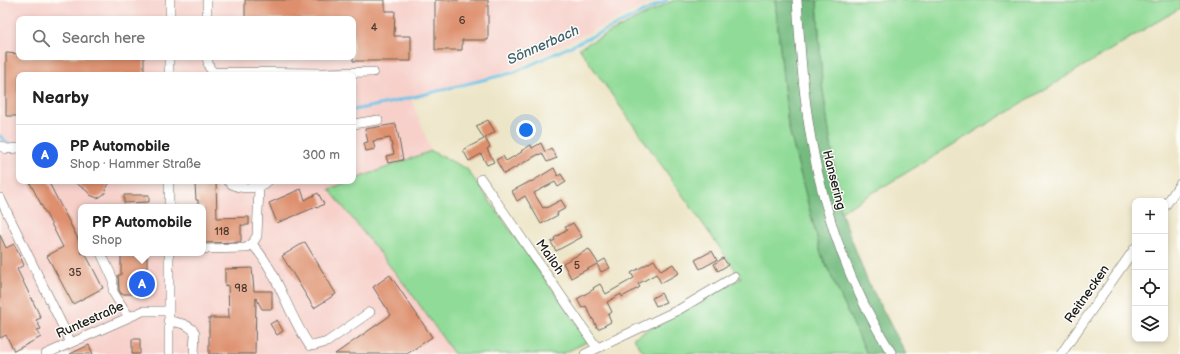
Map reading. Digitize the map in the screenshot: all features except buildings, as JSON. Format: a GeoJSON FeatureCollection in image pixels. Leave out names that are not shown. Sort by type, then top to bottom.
{"type":"FeatureCollection","features":[{"type":"Feature","properties":{"kind":"street"},"geometry":{"type":"LineString","coordinates":[[170,0],[170,16]]}},
{"type":"Feature","properties":{"kind":"street"},"geometry":{"type":"LineString","coordinates":[[207,0],[207,16]]}},
{"type":"Feature","properties":{"kind":"street","name":"Hansering"},"geometry":{"type":"LineString","coordinates":[[797,0],[805,96],[811,139],[831,222],[844,259],[860,295],[892,354]]}},
{"type":"Feature","properties":{"kind":"street"},"geometry":{"type":"LineString","coordinates":[[169,60],[169,72]]}},
{"type":"Feature","properties":{"kind":"street"},"geometry":{"type":"LineString","coordinates":[[208,60],[209,67],[213,72],[373,72]]}},
{"type":"Feature","properties":{"kind":"street"},"geometry":{"type":"LineString","coordinates":[[356,124],[378,120]]}},
{"type":"Feature","properties":{"kind":"street"},"geometry":{"type":"LineString","coordinates":[[0,146],[7,149],[16,148]]}},
{"type":"Feature","properties":{"kind":"street","name":"Mailoh"},"geometry":{"type":"LineString","coordinates":[[480,179],[597,348]]}},
{"type":"Feature","properties":{"kind":"street"},"geometry":{"type":"LineString","coordinates":[[169,184],[169,204]]}},
{"type":"Feature","properties":{"kind":"street"},"geometry":{"type":"LineString","coordinates":[[232,184],[234,186],[253,188],[264,184]]}},
{"type":"Feature","properties":{"kind":"street"},"geometry":{"type":"LineString","coordinates":[[1168,202],[1180,184]]}},
{"type":"Feature","properties":{"kind":"street"},"geometry":{"type":"LineString","coordinates":[[206,249],[246,248],[252,244],[257,236],[259,187]]}},
{"type":"Feature","properties":{"kind":"street"},"geometry":{"type":"LineString","coordinates":[[0,198],[71,343]]}},
{"type":"Feature","properties":{"kind":"street"},"geometry":{"type":"LineString","coordinates":[[252,244],[270,268],[295,321],[310,346],[327,342],[370,312]]}},
{"type":"Feature","properties":{"kind":"street","name":"Reitnecken"},"geometry":{"type":"LineString","coordinates":[[1061,354],[1132,252]]}},
{"type":"Feature","properties":{"kind":"street"},"geometry":{"type":"LineString","coordinates":[[102,256],[113,278],[113,292],[129,317]]}},
{"type":"Feature","properties":{"kind":"street"},"geometry":{"type":"LineString","coordinates":[[169,256],[169,354]]}},
{"type":"Feature","properties":{"kind":"street"},"geometry":{"type":"LineString","coordinates":[[586,354],[680,309],[734,277]]}},
{"type":"Feature","properties":{"kind":"street","name":"Runtestraße"},"geometry":{"type":"LineString","coordinates":[[46,354],[143,311],[168,311]]}},
{"type":"Feature","properties":{"kind":"street"},"geometry":{"type":"LineString","coordinates":[[168,321],[190,327],[194,330],[194,354]]}},
{"type":"Feature","properties":{"kind":"shaded area"},"geometry":{"type":"Polygon","coordinates":[[[0,0],[657,0],[510,70],[412,100],[431,151],[356,179],[356,72],[16,72],[16,184],[342,184],[329,189],[412,294],[454,354],[0,354],[0,0]]]}},
{"type":"Feature","properties":{"kind":"green space"},"geometry":{"type":"Polygon","coordinates":[[[674,0],[775,0],[788,125],[821,254],[867,354],[645,354],[633,338],[741,278],[579,48],[674,0]]]}},
{"type":"Feature","properties":{"kind":"green space"},"geometry":{"type":"Polygon","coordinates":[[[775,0],[817,0],[822,84],[841,212],[867,280],[906,354],[867,354],[821,254],[788,125],[775,0]]]}},
{"type":"Feature","properties":{"kind":"green space"},"geometry":{"type":"Polygon","coordinates":[[[817,0],[1180,0],[1180,8],[841,212],[822,84],[817,0]]]}},
{"type":"Feature","properties":{"kind":"green space"},"geometry":{"type":"Polygon","coordinates":[[[431,151],[467,169],[589,341],[562,354],[454,354],[412,294],[329,189],[342,184],[356,184],[356,179],[431,151]]]}},
{"type":"Feature","properties":{"kind":"waterway","name":"Sönnerbach"},"geometry":{"type":"LineString","coordinates":[[356,109],[389,103],[515,72],[667,0]]}},
{"type":"Feature","properties":{"kind":"waterway","name":"Sönnerbach"},"geometry":{"type":"LineString","coordinates":[[0,136],[12,147]]}},
{"type":"Feature","properties":{"kind":"place","name":"PP Automobile"},"geometry":{"type":"Point","coordinates":[142,284]}}]}
